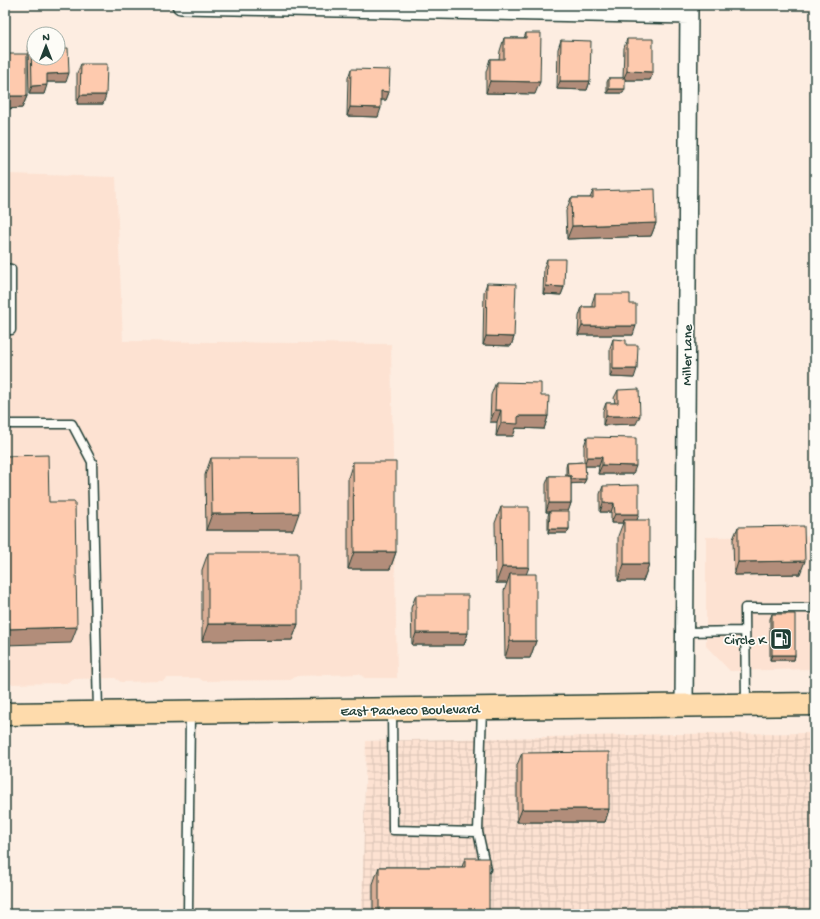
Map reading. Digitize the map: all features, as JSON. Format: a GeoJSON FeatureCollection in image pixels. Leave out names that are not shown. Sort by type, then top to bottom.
{"type":"FeatureCollection","features":[{"type":"Feature","properties":{"kind":"highway","name":"East Pacheco Boulevard"},"geometry":{"type":"LineString","coordinates":[[5,714],[815,704]]}},
{"type":"Feature","properties":{"kind":"street"},"geometry":{"type":"LineString","coordinates":[[180,5],[689,10]]}},
{"type":"Feature","properties":{"kind":"street","name":"Miller Lane"},"geometry":{"type":"LineString","coordinates":[[684,706],[689,10]]}},
{"type":"Feature","properties":{"kind":"lane"},"geometry":{"type":"LineString","coordinates":[[5,268],[11,268],[11,330],[5,330]]}},
{"type":"Feature","properties":{"kind":"lane"},"geometry":{"type":"LineString","coordinates":[[5,424],[72,424],[92,462],[98,712]]}},
{"type":"Feature","properties":{"kind":"lane"},"geometry":{"type":"LineString","coordinates":[[746,705],[745,608],[815,608]]}},
{"type":"Feature","properties":{"kind":"lane"},"geometry":{"type":"LineString","coordinates":[[684,632],[745,631]]}},
{"type":"Feature","properties":{"kind":"lane"},"geometry":{"type":"LineString","coordinates":[[482,708],[478,832],[486,867],[486,875]]}},
{"type":"Feature","properties":{"kind":"lane"},"geometry":{"type":"LineString","coordinates":[[392,709],[393,830],[478,832]]}},
{"type":"Feature","properties":{"kind":"lane"},"geometry":{"type":"LineString","coordinates":[[188,914],[190,712]]}},
{"type":"Feature","properties":{"kind":"shaded area"},"geometry":{"type":"Polygon","coordinates":[[[5,174],[116,177],[123,341],[391,344],[397,678],[365,678],[359,674],[297,676],[290,680],[203,681],[199,678],[167,678],[163,681],[121,682],[115,678],[73,679],[67,683],[5,684],[5,174]]]}},
{"type":"Feature","properties":{"kind":"shaded area"},"geometry":{"type":"Polygon","coordinates":[[[815,536],[815,669],[730,671],[706,646],[706,537],[815,536]]]}},
{"type":"Feature","properties":{"kind":"shaded area"},"geometry":{"type":"Polygon","coordinates":[[[815,733],[815,914],[565,914],[495,912],[495,914],[362,914],[366,741],[676,734],[815,733]]]}},
{"type":"Feature","properties":{"kind":"building"},"geometry":{"type":"Polygon","coordinates":[[[5,27],[8,27],[8,54],[26,54],[27,96],[8,96],[8,73],[5,73],[5,27]]]}},
{"type":"Feature","properties":{"kind":"building"},"geometry":{"type":"Polygon","coordinates":[[[526,33],[541,33],[540,82],[490,81],[490,59],[504,59],[504,38],[526,38],[526,33]]]}},
{"type":"Feature","properties":{"kind":"building"},"geometry":{"type":"Polygon","coordinates":[[[627,39],[653,39],[653,72],[627,71],[627,39]]]}},
{"type":"Feature","properties":{"kind":"building"},"geometry":{"type":"Polygon","coordinates":[[[561,40],[591,41],[590,81],[560,81],[561,40]]]}},
{"type":"Feature","properties":{"kind":"building"},"geometry":{"type":"Polygon","coordinates":[[[66,48],[68,48],[69,73],[47,74],[47,85],[32,86],[32,66],[66,66],[66,48]]]}},
{"type":"Feature","properties":{"kind":"building"},"geometry":{"type":"Polygon","coordinates":[[[81,64],[107,64],[106,95],[80,95],[81,64]]]}},
{"type":"Feature","properties":{"kind":"building"},"geometry":{"type":"Polygon","coordinates":[[[351,69],[390,70],[389,92],[381,91],[381,108],[350,107],[351,69]]]}},
{"type":"Feature","properties":{"kind":"building"},"geometry":{"type":"Polygon","coordinates":[[[609,78],[625,78],[625,89],[609,89],[609,78]]]}},
{"type":"Feature","properties":{"kind":"building"},"geometry":{"type":"Polygon","coordinates":[[[655,189],[656,223],[572,226],[571,198],[593,198],[593,191],[655,189]]]}},
{"type":"Feature","properties":{"kind":"building"},"geometry":{"type":"Polygon","coordinates":[[[547,259],[565,259],[564,287],[546,286],[547,259]]]}},
{"type":"Feature","properties":{"kind":"building"},"geometry":{"type":"Polygon","coordinates":[[[487,283],[516,284],[514,337],[486,336],[487,283]]]}},
{"type":"Feature","properties":{"kind":"building"},"geometry":{"type":"Polygon","coordinates":[[[595,294],[630,294],[630,304],[636,304],[636,326],[582,326],[582,307],[595,307],[595,294]]]}},
{"type":"Feature","properties":{"kind":"building"},"geometry":{"type":"Polygon","coordinates":[[[613,339],[626,340],[626,345],[638,345],[637,369],[613,369],[613,339]]]}},
{"type":"Feature","properties":{"kind":"building"},"geometry":{"type":"Polygon","coordinates":[[[496,382],[541,383],[541,396],[549,396],[548,416],[518,416],[518,424],[501,423],[501,410],[495,410],[496,382]]]}},
{"type":"Feature","properties":{"kind":"building"},"geometry":{"type":"Polygon","coordinates":[[[639,389],[640,416],[606,416],[606,403],[618,403],[618,390],[639,389]]]}},
{"type":"Feature","properties":{"kind":"building"},"geometry":{"type":"Polygon","coordinates":[[[587,437],[636,438],[636,466],[602,465],[602,457],[587,457],[587,437]]]}},
{"type":"Feature","properties":{"kind":"building"},"geometry":{"type":"Polygon","coordinates":[[[48,455],[49,502],[75,502],[77,627],[5,629],[5,456],[48,455]]]}},
{"type":"Feature","properties":{"kind":"building"},"geometry":{"type":"Polygon","coordinates":[[[211,458],[298,458],[299,513],[212,514],[211,458]]]}},
{"type":"Feature","properties":{"kind":"building"},"geometry":{"type":"Polygon","coordinates":[[[353,462],[396,462],[396,552],[354,552],[353,462]]]}},
{"type":"Feature","properties":{"kind":"building"},"geometry":{"type":"Polygon","coordinates":[[[585,462],[586,479],[571,479],[571,476],[568,476],[567,463],[585,462]]]}},
{"type":"Feature","properties":{"kind":"building"},"geometry":{"type":"Polygon","coordinates":[[[549,476],[571,476],[571,503],[549,503],[549,476]]]}},
{"type":"Feature","properties":{"kind":"building"},"geometry":{"type":"Polygon","coordinates":[[[639,485],[639,514],[615,514],[614,503],[603,503],[603,486],[639,485]]]}},
{"type":"Feature","properties":{"kind":"building"},"geometry":{"type":"Polygon","coordinates":[[[501,507],[529,507],[529,567],[502,567],[501,507]]]}},
{"type":"Feature","properties":{"kind":"building"},"geometry":{"type":"Polygon","coordinates":[[[550,511],[569,511],[569,529],[549,529],[550,511]]]}},
{"type":"Feature","properties":{"kind":"building"},"geometry":{"type":"Polygon","coordinates":[[[624,520],[649,520],[649,564],[624,564],[624,520]]]}},
{"type":"Feature","properties":{"kind":"building"},"geometry":{"type":"Polygon","coordinates":[[[804,526],[805,561],[738,562],[738,527],[804,526]]]}},
{"type":"Feature","properties":{"kind":"building"},"geometry":{"type":"Polygon","coordinates":[[[208,553],[298,553],[298,624],[208,624],[208,553]]]}},
{"type":"Feature","properties":{"kind":"building"},"geometry":{"type":"Polygon","coordinates":[[[510,574],[536,574],[536,641],[510,641],[510,574]]]}},
{"type":"Feature","properties":{"kind":"building"},"geometry":{"type":"Polygon","coordinates":[[[416,595],[468,595],[468,633],[416,633],[416,595]]]}},
{"type":"Feature","properties":{"kind":"building"},"geometry":{"type":"Polygon","coordinates":[[[772,614],[795,614],[795,655],[772,655],[772,614]]]}},
{"type":"Feature","properties":{"kind":"building"},"geometry":{"type":"Polygon","coordinates":[[[609,752],[609,809],[522,809],[522,753],[609,752]]]}},
{"type":"Feature","properties":{"kind":"building"},"geometry":{"type":"Polygon","coordinates":[[[465,858],[489,858],[489,911],[379,912],[379,867],[465,867],[465,858]]]}},
{"type":"Feature","properties":{"kind":"place","name":"Circle K"},"geometry":{"type":"Point","coordinates":[781,639]}}]}
